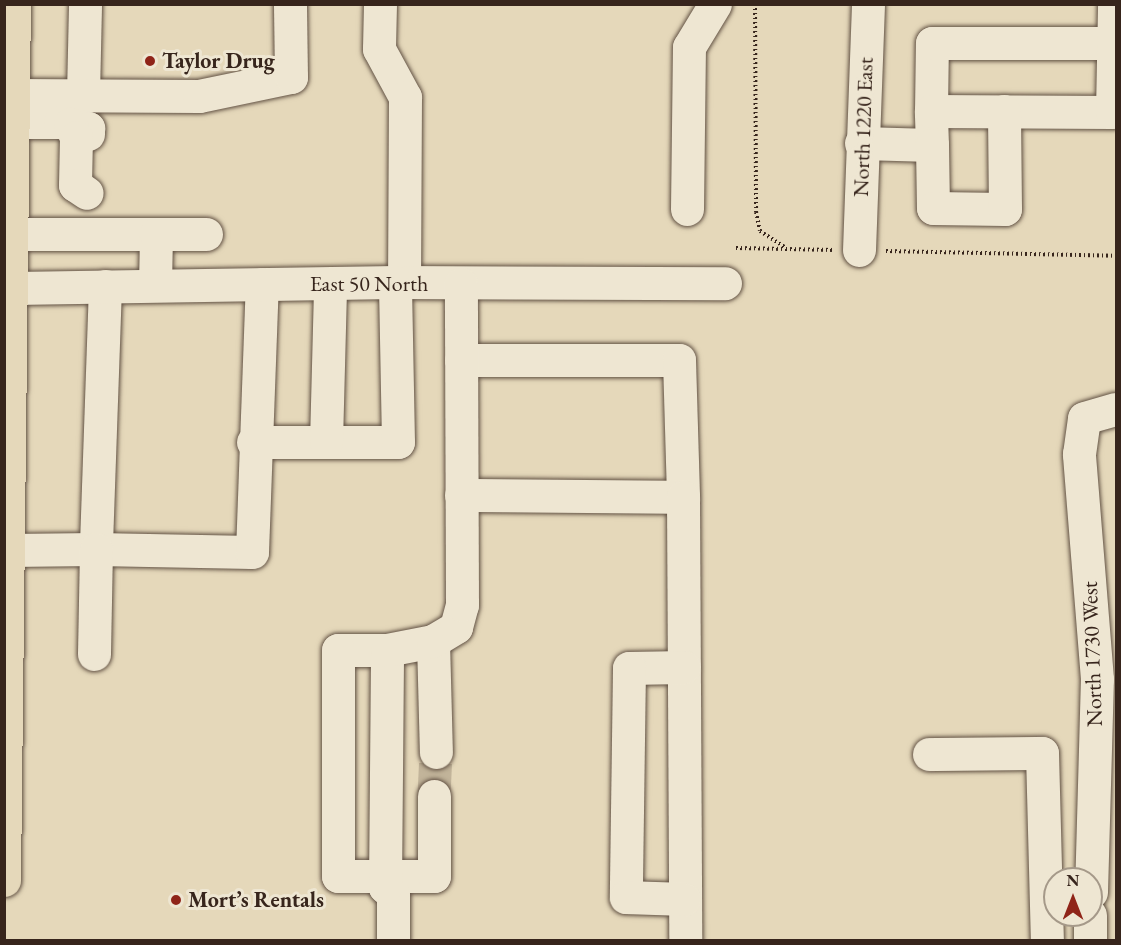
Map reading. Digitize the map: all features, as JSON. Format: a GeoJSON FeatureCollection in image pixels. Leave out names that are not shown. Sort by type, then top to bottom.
{"type":"FeatureCollection","features":[{"type":"Feature","properties":{"kind":"main road"},"geometry":{"type":"LineString","coordinates":[[4,880],[7,409],[14,288],[12,91],[14,4]]}},
{"type":"Feature","properties":{"kind":"street"},"geometry":{"type":"LineString","coordinates":[[83,94],[85,4]]}},
{"type":"Feature","properties":{"kind":"street"},"geometry":{"type":"LineString","coordinates":[[12,91],[199,96],[291,77],[290,4]]}},
{"type":"Feature","properties":{"kind":"street"},"geometry":{"type":"LineString","coordinates":[[254,442],[398,442],[405,97],[379,49],[380,4]]}},
{"type":"Feature","properties":{"kind":"street"},"geometry":{"type":"LineString","coordinates":[[687,209],[689,47],[715,4]]}},
{"type":"Feature","properties":{"kind":"street","name":"North 1220 East"},"geometry":{"type":"LineString","coordinates":[[859,250],[861,143],[868,4]]}},
{"type":"Feature","properties":{"kind":"street"},"geometry":{"type":"LineString","coordinates":[[932,111],[1114,112],[1114,4]]}},
{"type":"Feature","properties":{"kind":"street"},"geometry":{"type":"LineString","coordinates":[[1004,111],[1005,209],[933,208],[932,43],[1114,43]]}},
{"type":"Feature","properties":{"kind":"street"},"geometry":{"type":"LineString","coordinates":[[12,91],[82,140],[87,193],[86,234]]}},
{"type":"Feature","properties":{"kind":"street"},"geometry":{"type":"LineString","coordinates":[[861,143],[932,145]]}},
{"type":"Feature","properties":{"kind":"street"},"geometry":{"type":"LineString","coordinates":[[14,234],[206,234]]}},
{"type":"Feature","properties":{"kind":"street"},"geometry":{"type":"LineString","coordinates":[[155,285],[156,234]]}},
{"type":"Feature","properties":{"kind":"street","name":"East 50 North"},"geometry":{"type":"LineString","coordinates":[[14,288],[400,283],[725,283]]}},
{"type":"Feature","properties":{"kind":"street"},"geometry":{"type":"LineString","coordinates":[[7,555],[96,549],[252,552],[254,442],[262,284]]}},
{"type":"Feature","properties":{"kind":"street"},"geometry":{"type":"LineString","coordinates":[[434,796],[434,876],[385,881],[338,876],[339,650],[387,650],[433,641],[456,627],[462,604],[461,284]]}},
{"type":"Feature","properties":{"kind":"street"},"geometry":{"type":"LineString","coordinates":[[326,442],[330,285]]}},
{"type":"Feature","properties":{"kind":"street"},"geometry":{"type":"LineString","coordinates":[[94,654],[105,286]]}},
{"type":"Feature","properties":{"kind":"street"},"geometry":{"type":"LineString","coordinates":[[461,360],[679,360],[683,497],[685,940]]}},
{"type":"Feature","properties":{"kind":"street","name":"North 1730 West"},"geometry":{"type":"LineString","coordinates":[[1092,867],[1097,679],[1079,454],[1084,418],[1116,409]]}},
{"type":"Feature","properties":{"kind":"street"},"geometry":{"type":"LineString","coordinates":[[461,495],[683,497]]}},
{"type":"Feature","properties":{"kind":"street"},"geometry":{"type":"LineString","coordinates":[[433,641],[436,752]]}},
{"type":"Feature","properties":{"kind":"street"},"geometry":{"type":"LineString","coordinates":[[387,650],[385,881],[393,894],[393,940]]}},
{"type":"Feature","properties":{"kind":"street"},"geometry":{"type":"LineString","coordinates":[[684,667],[628,668],[627,897],[684,899]]}},
{"type":"Feature","properties":{"kind":"street"},"geometry":{"type":"LineString","coordinates":[[929,754],[1042,753],[1047,940]]}},
{"type":"Feature","properties":{"kind":"street"},"geometry":{"type":"LineString","coordinates":[[373,940],[374,894],[385,881]]}},
{"type":"Feature","properties":{"kind":"path"},"geometry":{"type":"LineString","coordinates":[[756,4],[756,212],[760,231],[789,249]]}},
{"type":"Feature","properties":{"kind":"path"},"geometry":{"type":"LineString","coordinates":[[736,248],[1116,256]]}},
{"type":"Feature","properties":{"kind":"tunnel"},"geometry":{"type":"LineString","coordinates":[[434,796],[436,752]]}},
{"type":"Feature","properties":{"kind":"place","name":"Taylor Drug"},"geometry":{"type":"Point","coordinates":[150,61]}},
{"type":"Feature","properties":{"kind":"place","name":"Mort’s Rentals"},"geometry":{"type":"Point","coordinates":[176,900]}}]}
